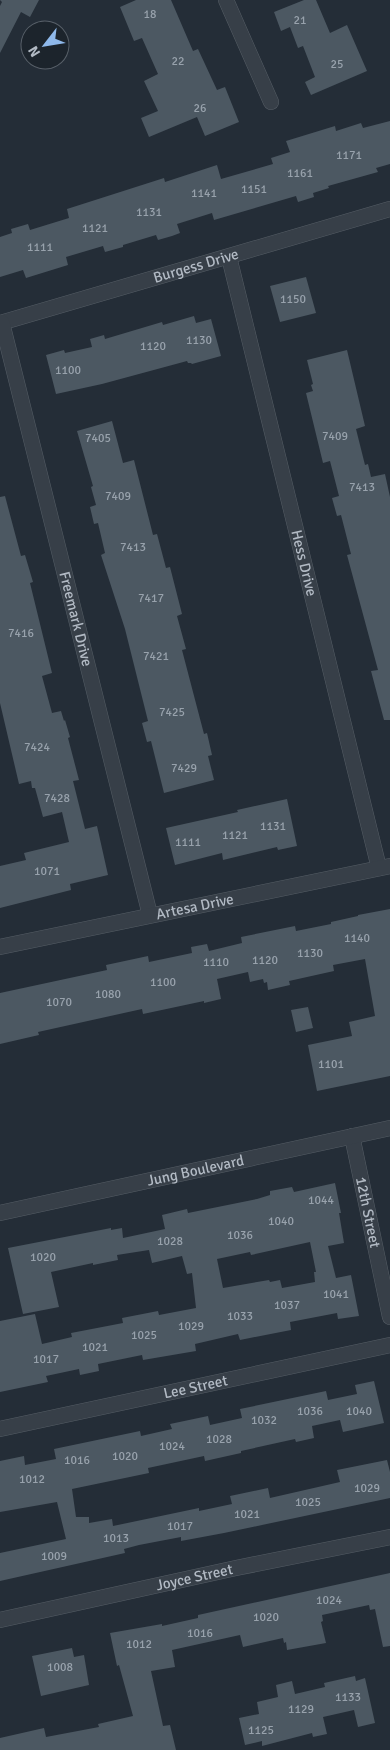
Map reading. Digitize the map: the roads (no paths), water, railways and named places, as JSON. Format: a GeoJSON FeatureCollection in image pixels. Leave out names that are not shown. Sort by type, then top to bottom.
{"type":"FeatureCollection","features":[{"type":"Feature","properties":{"kind":"street"},"geometry":{"type":"LineString","coordinates":[[226,0],[271,102]]}},
{"type":"Feature","properties":{"kind":"street","name":"Burgess Drive"},"geometry":{"type":"LineString","coordinates":[[1,323],[390,209]]}},
{"type":"Feature","properties":{"kind":"street","name":"Hess Drive"},"geometry":{"type":"LineString","coordinates":[[229,257],[384,867]]}},
{"type":"Feature","properties":{"kind":"street","name":"Freemark Drive"},"geometry":{"type":"LineString","coordinates":[[1,323],[150,915]]}},
{"type":"Feature","properties":{"kind":"street","name":"Artesa Drive"},"geometry":{"type":"LineString","coordinates":[[0,947],[384,867]]}},
{"type":"Feature","properties":{"kind":"street","name":"Jung Boulevard"},"geometry":{"type":"LineString","coordinates":[[0,1213],[390,1128]]}},
{"type":"Feature","properties":{"kind":"street","name":"12th Street"},"geometry":{"type":"LineString","coordinates":[[352,1136],[390,1317]]}},
{"type":"Feature","properties":{"kind":"street","name":"Lee Street"},"geometry":{"type":"LineString","coordinates":[[0,1429],[390,1345]]}},
{"type":"Feature","properties":{"kind":"street","name":"Joyce Street"},"geometry":{"type":"LineString","coordinates":[[0,1620],[236,1568],[390,1538]]}}]}
